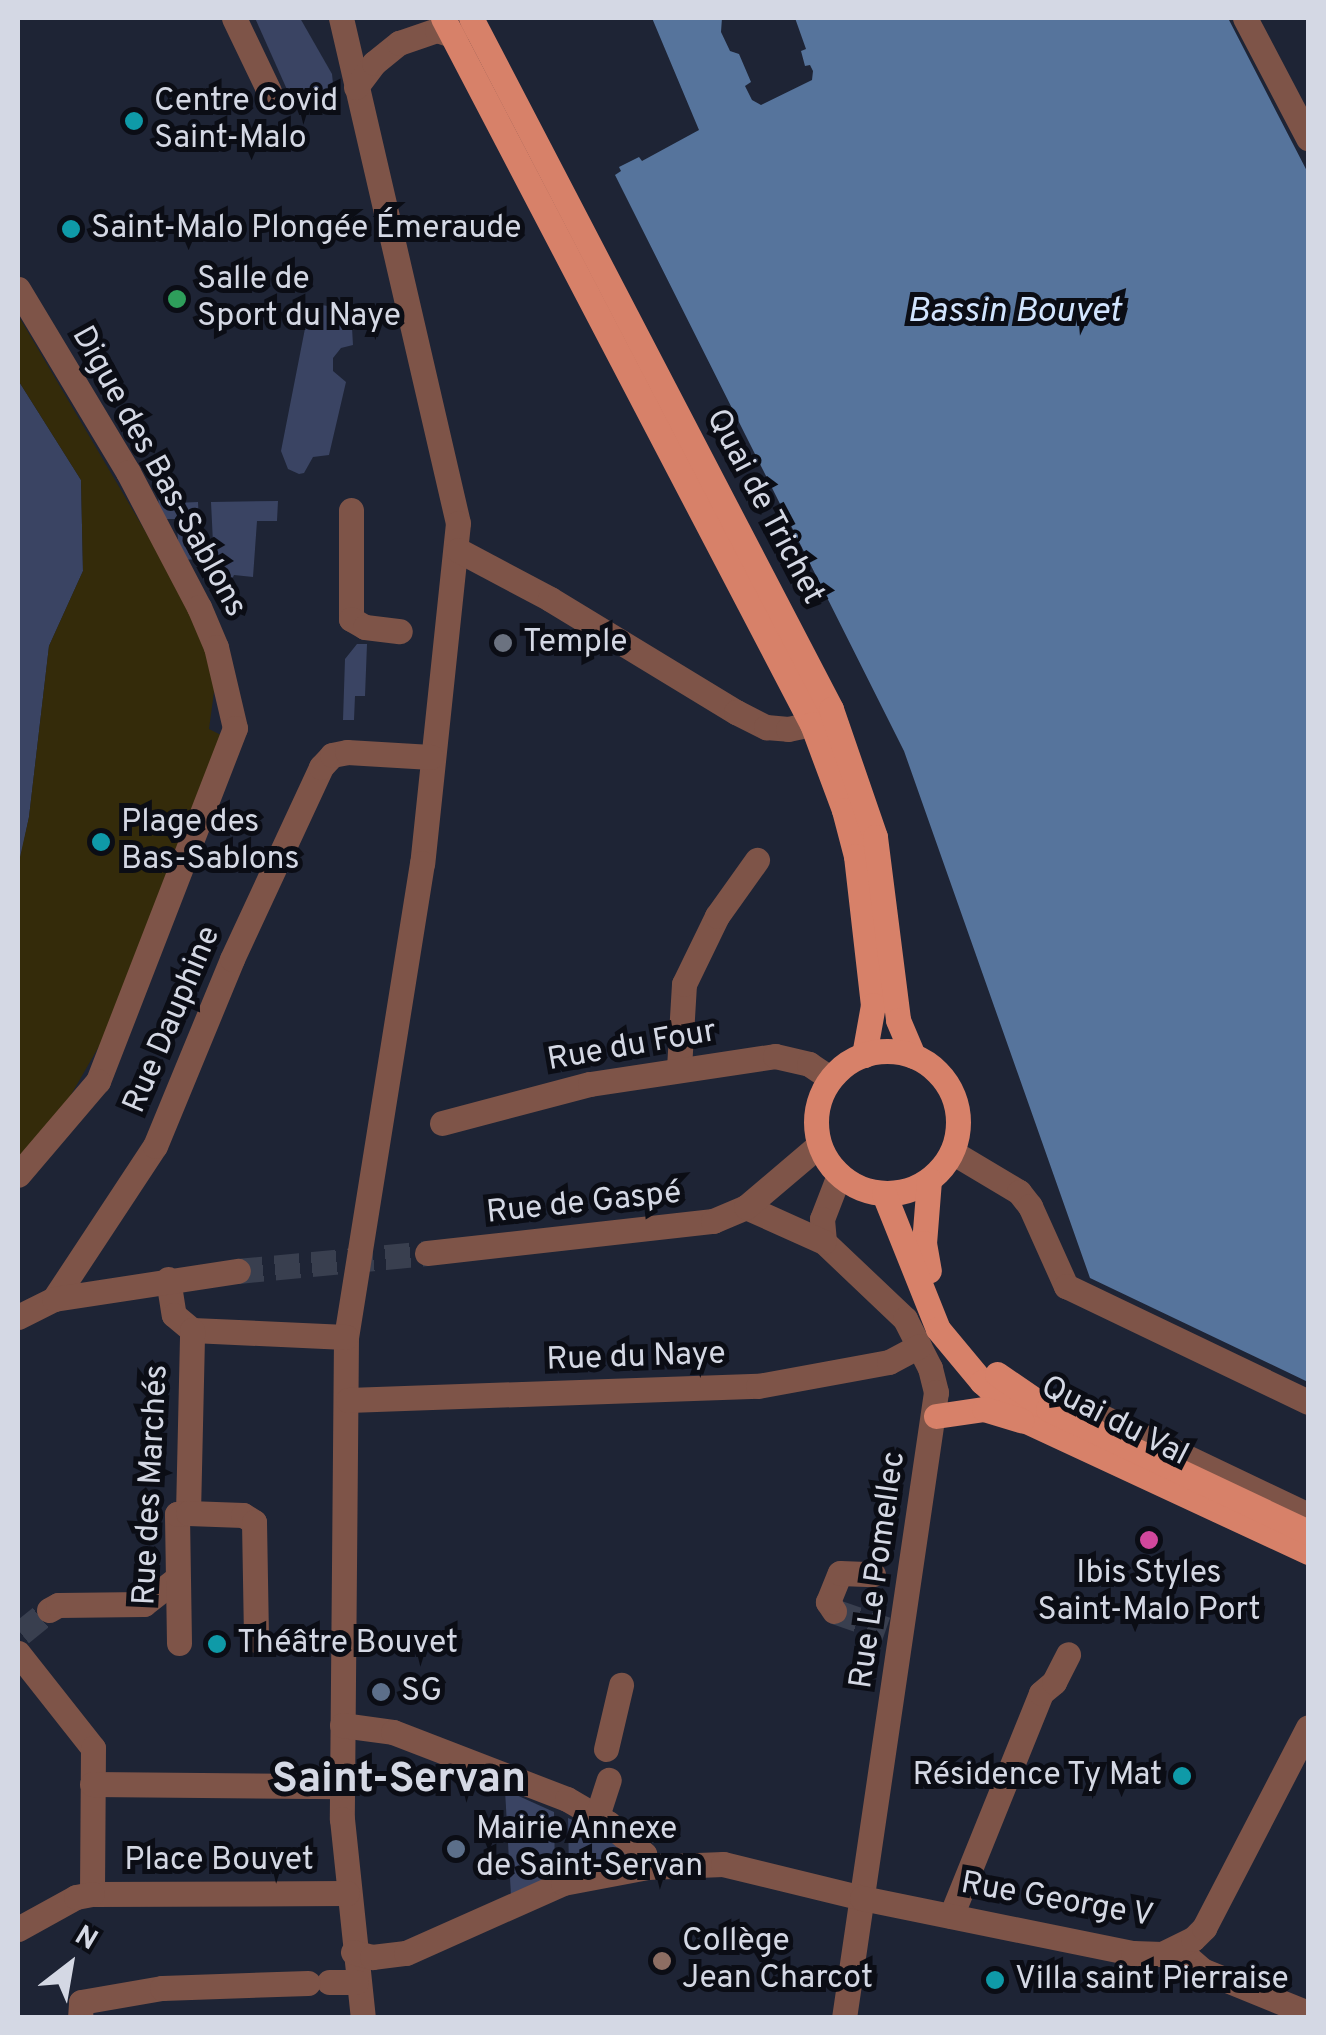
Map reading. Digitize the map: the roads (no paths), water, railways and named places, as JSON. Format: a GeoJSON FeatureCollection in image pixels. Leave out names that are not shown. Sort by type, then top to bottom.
{"type":"FeatureCollection","features":[{"type":"Feature","properties":{"kind":"main road","name":"Quai de Trichet"},"geometry":{"type":"LineString","coordinates":[[456,24],[812,724],[844,810],[856,856],[873,1004],[864,1055]]}},
{"type":"Feature","properties":{"kind":"main road","name":"Quai de Trichet"},"geometry":{"type":"LineString","coordinates":[[456,24],[832,709],[876,836],[898,1020],[912,1056]]}},
{"type":"Feature","properties":{"kind":"main road"},"geometry":{"type":"LineString","coordinates":[[893,1051],[912,1056],[934,1069],[950,1090],[958,1114],[952,1152],[929,1180],[908,1190],[884,1194],[860,1188],[839,1176],[819,1145],[818,1104],[830,1078],[864,1055],[893,1051]]}},
{"type":"Feature","properties":{"kind":"main road","name":"Quai du Val"},"geometry":{"type":"LineString","coordinates":[[929,1180],[924,1243],[931,1281],[952,1321],[980,1360],[1037,1415],[1308,1532]]}},
{"type":"Feature","properties":{"kind":"main road","name":"Quai du Val"},"geometry":{"type":"LineString","coordinates":[[884,1194],[938,1329],[982,1382],[1037,1415],[1308,1552]]}},
{"type":"Feature","properties":{"kind":"main road"},"geometry":{"type":"LineString","coordinates":[[936,1416],[984,1409],[1037,1415]]}},
{"type":"Feature","properties":{"kind":"street"},"geometry":{"type":"LineString","coordinates":[[234,18],[270,91]]}},
{"type":"Feature","properties":{"kind":"street"},"geometry":{"type":"LineString","coordinates":[[342,18],[458,523],[422,863],[346,1336],[342,1786],[347,1894],[362,2018]]}},
{"type":"Feature","properties":{"kind":"street"},"geometry":{"type":"LineString","coordinates":[[1245,18],[1308,138]]}},
{"type":"Feature","properties":{"kind":"street"},"geometry":{"type":"LineString","coordinates":[[356,87],[374,62],[400,43],[456,24]]}},
{"type":"Feature","properties":{"kind":"street","name":"Digue des Bas-Sablons"},"geometry":{"type":"LineString","coordinates":[[18,289],[128,472],[199,608],[216,647],[235,728],[98,1080],[18,1175]]}},
{"type":"Feature","properties":{"kind":"street"},"geometry":{"type":"LineString","coordinates":[[351,510],[351,620],[365,627],[400,631]]}},
{"type":"Feature","properties":{"kind":"street"},"geometry":{"type":"LineString","coordinates":[[458,550],[521,582],[751,719],[788,729],[812,724]]}},
{"type":"Feature","properties":{"kind":"street","name":"Rue Dauphine"},"geometry":{"type":"LineString","coordinates":[[54,1299],[156,1146],[232,959],[321,767],[332,756],[347,752],[431,757]]}},
{"type":"Feature","properties":{"kind":"street"},"geometry":{"type":"LineString","coordinates":[[679,1068],[684,984],[717,916],[758,860]]}},
{"type":"Feature","properties":{"kind":"street","name":"Rue du Four"},"geometry":{"type":"LineString","coordinates":[[442,1123],[590,1084],[786,1055],[830,1078]]}},
{"type":"Feature","properties":{"kind":"street","name":"Rue de Gaspé"},"geometry":{"type":"LineString","coordinates":[[427,1253],[694,1226],[746,1207],[819,1145]]}},
{"type":"Feature","properties":{"kind":"street"},"geometry":{"type":"LineString","coordinates":[[952,1152],[1019,1192],[1030,1206],[1066,1286],[1308,1402]]}},
{"type":"Feature","properties":{"kind":"street"},"geometry":{"type":"LineString","coordinates":[[746,1207],[824,1242],[822,1219],[839,1176]]}},
{"type":"Feature","properties":{"kind":"street","name":"Rue Le Pomellec"},"geometry":{"type":"LineString","coordinates":[[824,1242],[892,1303],[920,1346],[936,1392],[936,1416],[894,1630],[844,2018]]}},
{"type":"Feature","properties":{"kind":"street"},"geometry":{"type":"LineString","coordinates":[[18,1318],[54,1299],[238,1271]]}},
{"type":"Feature","properties":{"kind":"street"},"geometry":{"type":"LineString","coordinates":[[168,1279],[174,1315],[192,1330],[346,1336]]}},
{"type":"Feature","properties":{"kind":"street","name":"Rue des Marchés"},"geometry":{"type":"LineString","coordinates":[[179,1643],[178,1514],[188,1513],[192,1330]]}},
{"type":"Feature","properties":{"kind":"street","name":"Rue du Naye"},"geometry":{"type":"LineString","coordinates":[[348,1400],[775,1384],[889,1362],[920,1346]]}},
{"type":"Feature","properties":{"kind":"street"},"geometry":{"type":"LineString","coordinates":[[1037,1415],[1065,1399],[1308,1515]]}},
{"type":"Feature","properties":{"kind":"street"},"geometry":{"type":"LineString","coordinates":[[188,1513],[243,1515],[254,1522],[256,1640]]}},
{"type":"Feature","properties":{"kind":"street"},"geometry":{"type":"LineString","coordinates":[[834,1611],[828,1602],[840,1573],[872,1574]]}},
{"type":"Feature","properties":{"kind":"street"},"geometry":{"type":"LineString","coordinates":[[49,1610],[58,1605],[144,1604],[176,1579]]}},
{"type":"Feature","properties":{"kind":"street","name":"Place Bouvet"},"geometry":{"type":"LineString","coordinates":[[19,1641],[89,1738],[92,1894],[347,1894]]}},
{"type":"Feature","properties":{"kind":"street"},"geometry":{"type":"LineString","coordinates":[[951,1916],[1041,1692],[1054,1682],[1068,1654]]}},
{"type":"Feature","properties":{"kind":"street"},"geometry":{"type":"LineString","coordinates":[[614,1744],[621,1685]]}},
{"type":"Feature","properties":{"kind":"street"},"geometry":{"type":"LineString","coordinates":[[342,1725],[392,1732],[592,1813],[644,1854],[648,1868]]}},
{"type":"Feature","properties":{"kind":"street"},"geometry":{"type":"LineString","coordinates":[[1178,1949],[1194,1939],[1211,1916],[1308,1727]]}},
{"type":"Feature","properties":{"kind":"street"},"geometry":{"type":"LineString","coordinates":[[592,1813],[603,1782]]}},
{"type":"Feature","properties":{"kind":"street"},"geometry":{"type":"LineString","coordinates":[[92,1784],[342,1786]]}},
{"type":"Feature","properties":{"kind":"street","name":"Rue George V"},"geometry":{"type":"LineString","coordinates":[[353,1952],[372,1957],[406,1952],[563,1883],[648,1868],[680,1867],[781,1880],[1133,1953],[1162,1954],[1178,1949],[1202,1970],[1308,2013]]}},
{"type":"Feature","properties":{"kind":"street"},"geometry":{"type":"LineString","coordinates":[[18,1929],[76,1897],[92,1894]]}},
{"type":"Feature","properties":{"kind":"street"},"geometry":{"type":"LineString","coordinates":[[80,2018],[81,2002],[162,1988],[356,1982]]}},
{"type":"Feature","properties":{"kind":"water","name":"Bassin Bouvet"},"geometry":{"type":"Polygon","coordinates":[[[652,18],[722,18],[721,32],[730,51],[739,54],[751,82],[745,86],[752,100],[761,105],[812,80],[813,71],[810,65],[805,66],[801,51],[806,49],[795,18],[1228,18],[1308,173],[1308,1382],[1090,1278],[904,751],[615,175],[621,171],[619,167],[639,157],[642,161],[699,130],[652,18]]]}},
{"type":"Feature","properties":{"kind":"tunnel"},"geometry":{"type":"LineString","coordinates":[[238,1271],[427,1253]]}},
{"type":"Feature","properties":{"kind":"tunnel"},"geometry":{"type":"LineString","coordinates":[[21,1633],[49,1610]]}},
{"type":"Feature","properties":{"kind":"tunnel"},"geometry":{"type":"LineString","coordinates":[[834,1611],[886,1629]]}},
{"type":"Feature","properties":{"kind":"place","name":"Centre Covid Saint-Malo"},"geometry":{"type":"Point","coordinates":[134,121]}},
{"type":"Feature","properties":{"kind":"place","name":"Saint-Malo Plongée Émeraude"},"geometry":{"type":"Point","coordinates":[71,229]}},
{"type":"Feature","properties":{"kind":"place","name":"Salle de Sport du Naye"},"geometry":{"type":"Point","coordinates":[177,299]}},
{"type":"Feature","properties":{"kind":"place","name":"Temple"},"geometry":{"type":"Point","coordinates":[503,643]}},
{"type":"Feature","properties":{"kind":"place","name":"Plage des Bas-Sablons"},"geometry":{"type":"Point","coordinates":[101,842]}},
{"type":"Feature","properties":{"kind":"place","name":"Ibis Styles Saint-Malo Port"},"geometry":{"type":"Point","coordinates":[1149,1540]}},
{"type":"Feature","properties":{"kind":"place","name":"Théâtre Bouvet"},"geometry":{"type":"Point","coordinates":[217,1644]}},
{"type":"Feature","properties":{"kind":"place","name":"SG"},"geometry":{"type":"Point","coordinates":[381,1692]}},
{"type":"Feature","properties":{"kind":"place","name":"Résidence Ty Mat"},"geometry":{"type":"Point","coordinates":[1182,1776]}},
{"type":"Feature","properties":{"kind":"place","name":"Mairie Annexe de Saint-Servan"},"geometry":{"type":"Point","coordinates":[456,1849]}},
{"type":"Feature","properties":{"kind":"place","name":"Collège Jean Charcot"},"geometry":{"type":"Point","coordinates":[662,1961]}},
{"type":"Feature","properties":{"kind":"place","name":"Villa saint Pierraise"},"geometry":{"type":"Point","coordinates":[995,1980]}},
{"type":"Feature","properties":{"kind":"district","name":"Saint-Servan"},"geometry":{"type":"Point","coordinates":[399,1781]}}]}
